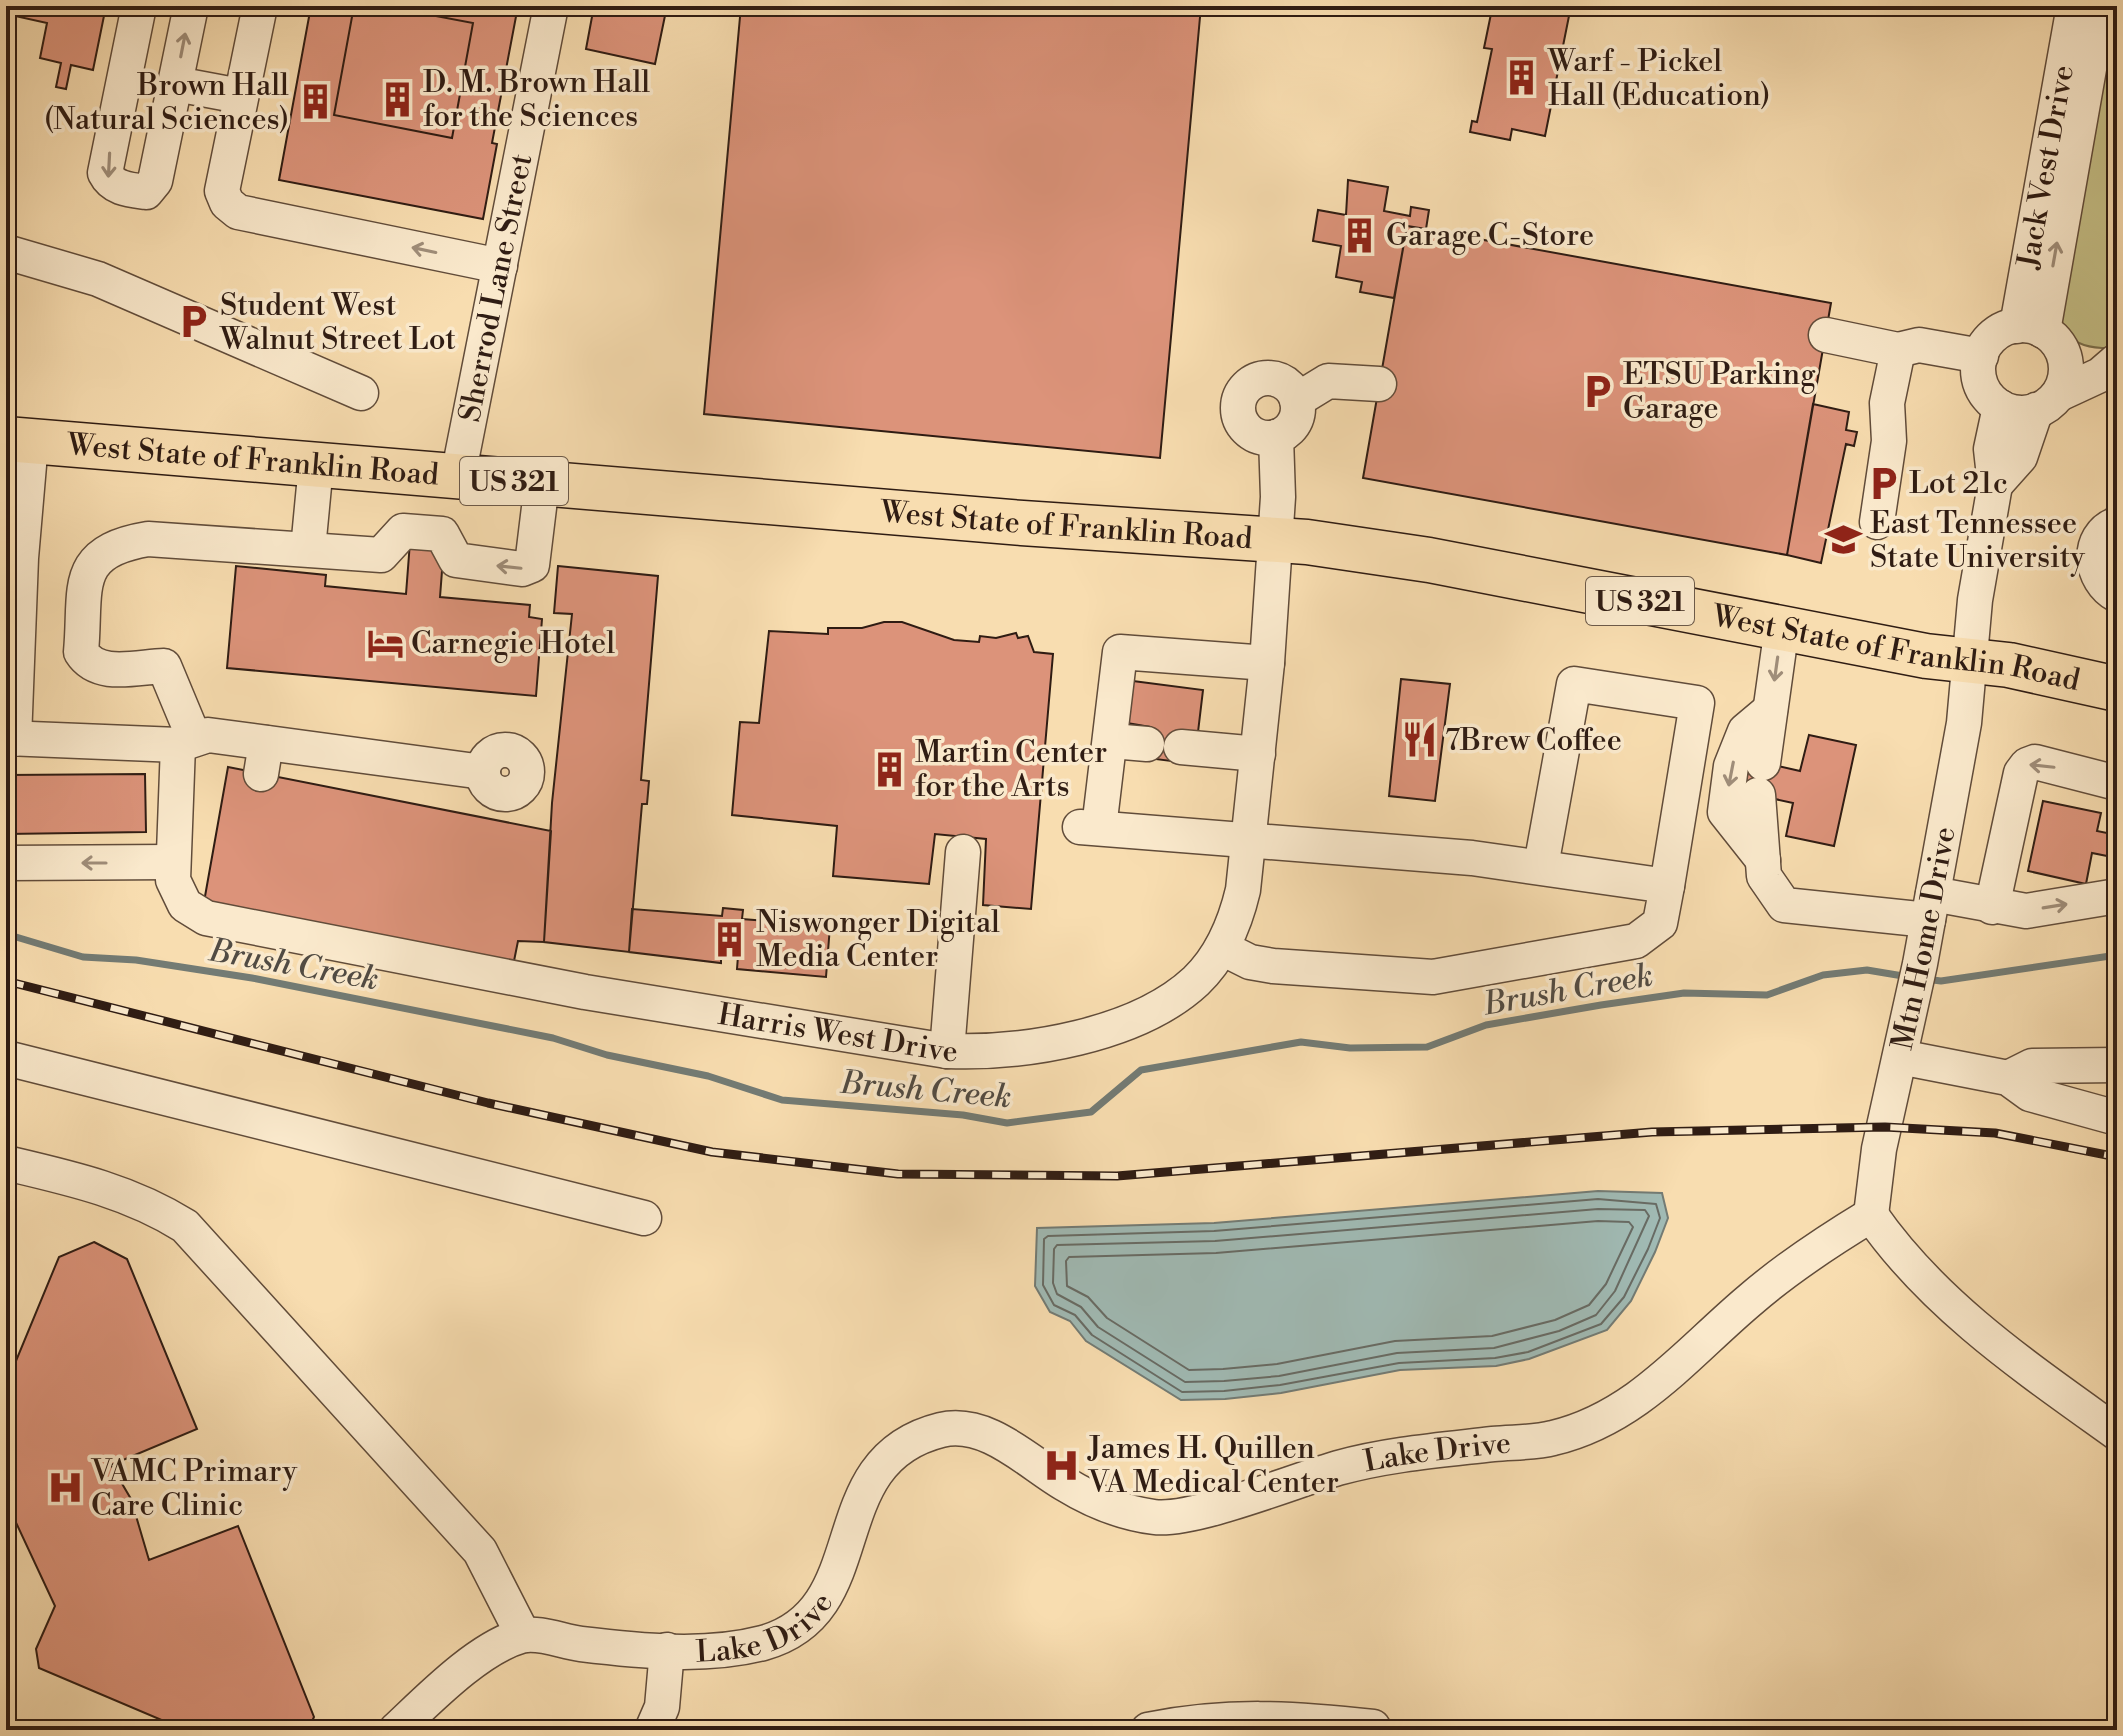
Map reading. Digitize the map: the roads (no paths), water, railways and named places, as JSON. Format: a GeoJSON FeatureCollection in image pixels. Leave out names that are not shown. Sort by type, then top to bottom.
{"type":"FeatureCollection","features":[{"type":"Feature","properties":{"kind":"highway","name":"West State of Franklin Road"},"geometry":{"type":"LineString","coordinates":[[12,440],[1307,542],[1429,560],[1926,656],[1970,660],[2117,689]]}},
{"type":"Feature","properties":{"kind":"street"},"geometry":{"type":"LineString","coordinates":[[139,6],[105,173],[109,180],[126,190],[146,192],[155,181],[191,6]]}},
{"type":"Feature","properties":{"kind":"street"},"geometry":{"type":"LineString","coordinates":[[260,6],[222,191],[227,203],[238,212],[500,266]]}},
{"type":"Feature","properties":{"kind":"street","name":"Sherrod Lane Street"},"geometry":{"type":"LineString","coordinates":[[458,476],[551,6]]}},
{"type":"Feature","properties":{"kind":"street","name":"Jack Vest Drive"},"geometry":{"type":"LineString","coordinates":[[2040,335],[2074,6]]}},
{"type":"Feature","properties":{"kind":"street","name":"Jack Vest Drive"},"geometry":{"type":"LineString","coordinates":[[2040,335],[2100,6]]}},
{"type":"Feature","properties":{"kind":"street"},"geometry":{"type":"LineString","coordinates":[[176,84],[240,96]]}},
{"type":"Feature","properties":{"kind":"street"},"geometry":{"type":"LineString","coordinates":[[6,252],[98,279],[361,393]]}},
{"type":"Feature","properties":{"kind":"street"},"geometry":{"type":"LineString","coordinates":[[1826,335],[1898,350],[1919,345],[1980,367]]}},
{"type":"Feature","properties":{"kind":"street"},"geometry":{"type":"LineString","coordinates":[[2040,335],[2116,362],[2100,375],[2047,402],[2013,412],[1990,399],[1980,367],[1991,338],[2040,335]]}},
{"type":"Feature","properties":{"kind":"street"},"geometry":{"type":"LineString","coordinates":[[1995,485],[2020,457],[2066,368],[2040,335]]}},
{"type":"Feature","properties":{"kind":"street"},"geometry":{"type":"LineString","coordinates":[[1877,522],[1889,441],[1887,403],[1898,350]]}},
{"type":"Feature","properties":{"kind":"street"},"geometry":{"type":"LineString","coordinates":[[1277,379],[1293,391],[1297,400],[1296,419],[1284,434],[1276,437],[1256,436],[1238,413],[1242,393],[1257,380],[1277,379]]}},
{"type":"Feature","properties":{"kind":"street"},"geometry":{"type":"LineString","coordinates":[[1297,400],[1328,381],[1379,384]]}},
{"type":"Feature","properties":{"kind":"street"},"geometry":{"type":"LineString","coordinates":[[1970,660],[1975,600],[1995,485],[1991,449],[2000,407]]}},
{"type":"Feature","properties":{"kind":"street","name":"Harris West Drive"},"geometry":{"type":"LineString","coordinates":[[186,742],[172,862],[173,880],[185,905],[206,918],[585,992],[947,1051],[994,1053],[1042,1046],[1141,1015],[1186,989],[1222,948],[1235,924],[1243,890],[1246,837],[1267,663],[1278,497],[1276,437]]}},
{"type":"Feature","properties":{"kind":"street"},"geometry":{"type":"LineString","coordinates":[[12,440],[21,558],[10,739],[186,742],[208,735],[264,758],[483,772]]}},
{"type":"Feature","properties":{"kind":"street"},"geometry":{"type":"LineString","coordinates":[[308,549],[316,465]]}},
{"type":"Feature","properties":{"kind":"street"},"geometry":{"type":"LineString","coordinates":[[186,742],[164,666],[99,669],[88,663],[81,652],[88,569],[97,559],[124,543],[148,539],[381,555],[403,531],[442,534],[456,560],[522,569],[532,565],[542,483]]}},
{"type":"Feature","properties":{"kind":"street"},"geometry":{"type":"LineString","coordinates":[[2117,524],[2103,534],[2094,555],[2099,579],[2117,595]]}},
{"type":"Feature","properties":{"kind":"street"},"geometry":{"type":"LineString","coordinates":[[1782,627],[1760,779],[1764,876],[1784,905],[1992,907],[2026,911],[2117,896]]}},
{"type":"Feature","properties":{"kind":"street"},"geometry":{"type":"LineString","coordinates":[[1267,663],[1120,652],[1112,741],[1090,827],[1246,837],[1286,844],[1541,866],[1667,886]]}},
{"type":"Feature","properties":{"kind":"street","name":"Mtn Home Drive"},"geometry":{"type":"LineString","coordinates":[[1871,1215],[1879,1149],[1920,964],[1964,723],[1970,660]]}},
{"type":"Feature","properties":{"kind":"street"},"geometry":{"type":"LineString","coordinates":[[1222,948],[1250,962],[1273,966],[1433,977],[1636,941],[1660,923],[1697,703],[1574,684],[1541,866]]}},
{"type":"Feature","properties":{"kind":"street"},"geometry":{"type":"LineString","coordinates":[[1763,860],[1725,812],[1731,766],[1745,731],[1770,710]]}},
{"type":"Feature","properties":{"kind":"street"},"geometry":{"type":"LineString","coordinates":[[1112,741],[1147,744]]}},
{"type":"Feature","properties":{"kind":"street"},"geometry":{"type":"LineString","coordinates":[[1181,747],[1258,754]]}},
{"type":"Feature","properties":{"kind":"street"},"geometry":{"type":"LineString","coordinates":[[1992,907],[2021,773],[2027,765],[2035,762],[2117,783]]}},
{"type":"Feature","properties":{"kind":"street"},"geometry":{"type":"LineString","coordinates":[[947,1051],[963,852]]}},
{"type":"Feature","properties":{"kind":"street"},"geometry":{"type":"LineString","coordinates":[[6,863],[172,862]]}},
{"type":"Feature","properties":{"kind":"street"},"geometry":{"type":"LineString","coordinates":[[1900,1057],[2008,1078],[2030,1094],[2117,1118]]}},
{"type":"Feature","properties":{"kind":"street"},"geometry":{"type":"LineString","coordinates":[[6,1058],[644,1218]]}},
{"type":"Feature","properties":{"kind":"street"},"geometry":{"type":"LineString","coordinates":[[2008,1078],[2032,1066],[2117,1065]]}},
{"type":"Feature","properties":{"kind":"street"},"geometry":{"type":"LineString","coordinates":[[6,1163],[103,1185],[185,1226],[480,1551],[523,1635],[472,1664],[396,1730]]}},
{"type":"Feature","properties":{"kind":"street"},"geometry":{"type":"LineString","coordinates":[[1871,1215],[1901,1258],[2004,1353],[2117,1433]]}},
{"type":"Feature","properties":{"kind":"street","name":"Lake Drive"},"geometry":{"type":"LineString","coordinates":[[523,1635],[667,1650],[762,1643],[794,1631],[828,1596],[865,1487],[894,1451],[945,1429],[969,1429],[995,1439],[1094,1500],[1157,1518],[1202,1510],[1380,1457],[1554,1438],[1621,1410],[1663,1382],[1706,1337],[1797,1261],[1871,1215]]}},
{"type":"Feature","properties":{"kind":"street"},"geometry":{"type":"LineString","coordinates":[[652,1730],[662,1707],[667,1650]]}},
{"type":"Feature","properties":{"kind":"street"},"geometry":{"type":"LineString","coordinates":[[1148,1730],[1199,1720],[1282,1717],[1373,1727]]}},
{"type":"Feature","properties":{"kind":"water"},"geometry":{"type":"Polygon","coordinates":[[[1598,1191],[1662,1193],[1668,1218],[1631,1301],[1607,1330],[1529,1359],[1496,1366],[1400,1370],[1281,1393],[1181,1400],[1086,1341],[1070,1321],[1050,1312],[1035,1286],[1037,1228],[1214,1223],[1598,1191]]]}},
{"type":"Feature","properties":{"kind":"waterway","name":"Brush Creek"},"geometry":{"type":"LineString","coordinates":[[6,934],[83,957],[136,960],[252,978],[553,1038],[607,1055],[708,1076],[782,1100],[963,1115],[1007,1123],[1091,1112],[1141,1070],[1301,1042],[1350,1048],[1427,1047],[1486,1025],[1601,1005],[1684,993],[1767,995],[1823,975],[1867,970],[1909,977]]}},
{"type":"Feature","properties":{"kind":"waterway","name":"Brush Creek"},"geometry":{"type":"LineString","coordinates":[[1925,979],[1941,981],[2117,955]]}},
{"type":"Feature","properties":{"kind":"railway"},"geometry":{"type":"LineString","coordinates":[[6,981],[488,1103],[712,1152],[898,1174],[1117,1176],[1652,1132],[1885,1127],[1995,1133],[2117,1157]]}},
{"type":"Feature","properties":{"kind":"place","name":"Warf - Pickel Hall (Education)"},"geometry":{"type":"Point","coordinates":[1522,78]}},
{"type":"Feature","properties":{"kind":"place","name":"D. M. Brown Hall for the Sciences"},"geometry":{"type":"Point","coordinates":[397,99]}},
{"type":"Feature","properties":{"kind":"place","name":"Brown Hall (Natural Sciences)"},"geometry":{"type":"Point","coordinates":[315,102]}},
{"type":"Feature","properties":{"kind":"place","name":"Garage C-Store"},"geometry":{"type":"Point","coordinates":[1360,235]}},
{"type":"Feature","properties":{"kind":"place","name":"Student West Walnut Street Lot"},"geometry":{"type":"Point","coordinates":[194,322]}},
{"type":"Feature","properties":{"kind":"place","name":"ETSU Parking Garage"},"geometry":{"type":"Point","coordinates":[1597,391]}},
{"type":"Feature","properties":{"kind":"place","name":"Lot 21c"},"geometry":{"type":"Point","coordinates":[1883,483]}},
{"type":"Feature","properties":{"kind":"place","name":"East Tennessee State University"},"geometry":{"type":"Point","coordinates":[1844,540]}},
{"type":"Feature","properties":{"kind":"place","name":"Carnegie Hotel"},"geometry":{"type":"Point","coordinates":[385,643]}},
{"type":"Feature","properties":{"kind":"place","name":"7Brew Coffee"},"geometry":{"type":"Point","coordinates":[1419,740]}},
{"type":"Feature","properties":{"kind":"place","name":"Martin Center for the Arts"},"geometry":{"type":"Point","coordinates":[889,769]}},
{"type":"Feature","properties":{"kind":"place","name":"Niswonger Digital Media Center"},"geometry":{"type":"Point","coordinates":[730,939]}},
{"type":"Feature","properties":{"kind":"place","name":"James H. Quillen VA Medical Center"},"geometry":{"type":"Point","coordinates":[1062,1465]}},
{"type":"Feature","properties":{"kind":"place","name":"VAMC Primary Care Clinic"},"geometry":{"type":"Point","coordinates":[65,1488]}}]}
